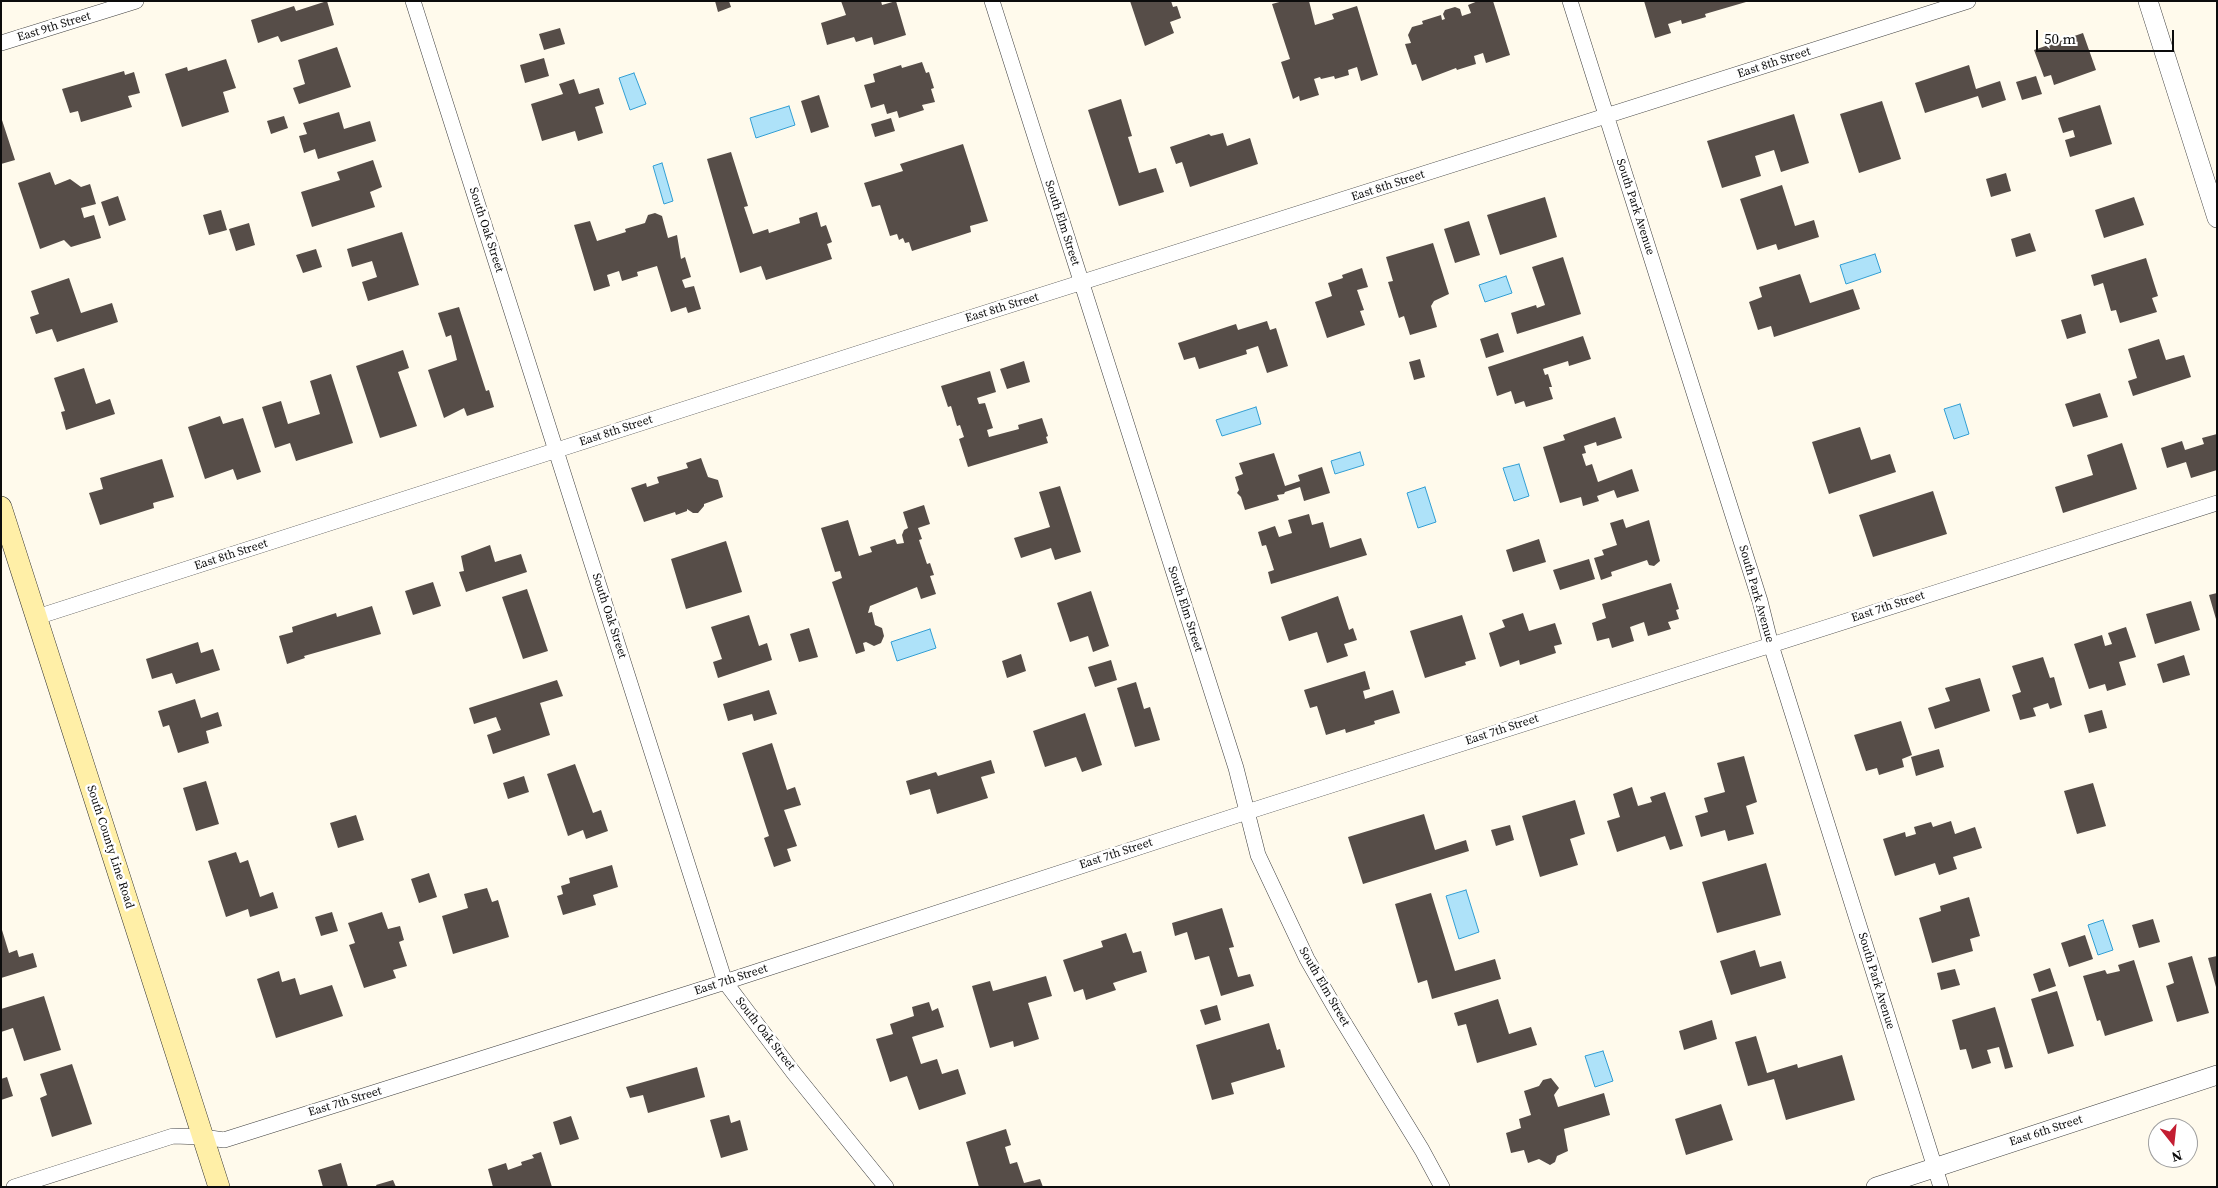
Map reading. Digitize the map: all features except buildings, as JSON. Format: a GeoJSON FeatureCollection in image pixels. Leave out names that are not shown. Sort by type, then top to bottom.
{"type":"FeatureCollection","features":[{"type":"Feature","properties":{"kind":"main road","name":"South County Line Road"},"geometry":{"type":"LineString","coordinates":[[1,507],[219,1187]]}},
{"type":"Feature","properties":{"kind":"street","name":"East 9th Street"},"geometry":{"type":"LineString","coordinates":[[1,43],[136,1]]}},
{"type":"Feature","properties":{"kind":"street","name":"South Oak Street"},"geometry":{"type":"LineString","coordinates":[[413,1],[725,982],[886,1187]]}},
{"type":"Feature","properties":{"kind":"street","name":"South Elm Street"},"geometry":{"type":"LineString","coordinates":[[992,1],[1236,768],[1258,855],[1307,959],[1338,1014],[1422,1150],[1442,1187]]}},
{"type":"Feature","properties":{"kind":"street","name":"South Park Avenue"},"geometry":{"type":"LineString","coordinates":[[1570,1],[1760,601],[1771,645],[1941,1187]]}},
{"type":"Feature","properties":{"kind":"street","name":"East 8th Street"},"geometry":{"type":"LineString","coordinates":[[37,617],[1968,1]]}},
{"type":"Feature","properties":{"kind":"street"},"geometry":{"type":"LineString","coordinates":[[2148,1],[2217,218]]}},
{"type":"Feature","properties":{"kind":"street","name":"East 7th Street"},"geometry":{"type":"LineString","coordinates":[[14,1187],[173,1136],[203,1136],[224,1140],[725,982],[1247,812],[2217,502]]}},
{"type":"Feature","properties":{"kind":"street","name":"East 6th Street"},"geometry":{"type":"LineString","coordinates":[[1876,1187],[2217,1075]]}},
{"type":"Feature","properties":{"kind":"water"},"geometry":{"type":"Polygon","coordinates":[[[634,73],[646,104],[630,110],[619,78],[634,73]]]}},
{"type":"Feature","properties":{"kind":"water"},"geometry":{"type":"Polygon","coordinates":[[[789,106],[795,125],[756,138],[750,118],[789,106]]]}},
{"type":"Feature","properties":{"kind":"water"},"geometry":{"type":"Polygon","coordinates":[[[662,163],[673,201],[664,204],[653,166],[662,163]]]}},
{"type":"Feature","properties":{"kind":"water"},"geometry":{"type":"Polygon","coordinates":[[[1875,254],[1881,272],[1846,284],[1840,265],[1875,254]]]}},
{"type":"Feature","properties":{"kind":"water"},"geometry":{"type":"Polygon","coordinates":[[[1506,276],[1512,293],[1485,302],[1479,285],[1506,276]]]}},
{"type":"Feature","properties":{"kind":"water"},"geometry":{"type":"Polygon","coordinates":[[[1960,404],[1969,434],[1954,439],[1944,409],[1960,404]]]}},
{"type":"Feature","properties":{"kind":"water"},"geometry":{"type":"Polygon","coordinates":[[[1256,407],[1261,424],[1222,436],[1216,420],[1256,407]]]}},
{"type":"Feature","properties":{"kind":"water"},"geometry":{"type":"Polygon","coordinates":[[[1360,452],[1364,465],[1335,474],[1331,461],[1360,452]]]}},
{"type":"Feature","properties":{"kind":"water"},"geometry":{"type":"Polygon","coordinates":[[[1519,464],[1529,496],[1514,501],[1503,468],[1519,464]]]}},
{"type":"Feature","properties":{"kind":"water"},"geometry":{"type":"Polygon","coordinates":[[[1425,487],[1436,522],[1418,528],[1407,493],[1425,487]]]}},
{"type":"Feature","properties":{"kind":"water"},"geometry":{"type":"Polygon","coordinates":[[[930,629],[936,648],[897,661],[891,642],[930,629]]]}},
{"type":"Feature","properties":{"kind":"water"},"geometry":{"type":"Polygon","coordinates":[[[1466,890],[1479,932],[1459,939],[1446,896],[1466,890]]]}},
{"type":"Feature","properties":{"kind":"water"},"geometry":{"type":"Polygon","coordinates":[[[2103,920],[2113,950],[2098,955],[2088,925],[2103,920]]]}},
{"type":"Feature","properties":{"kind":"water"},"geometry":{"type":"Polygon","coordinates":[[[1603,1051],[1613,1081],[1595,1087],[1585,1056],[1603,1051]]]}}]}
